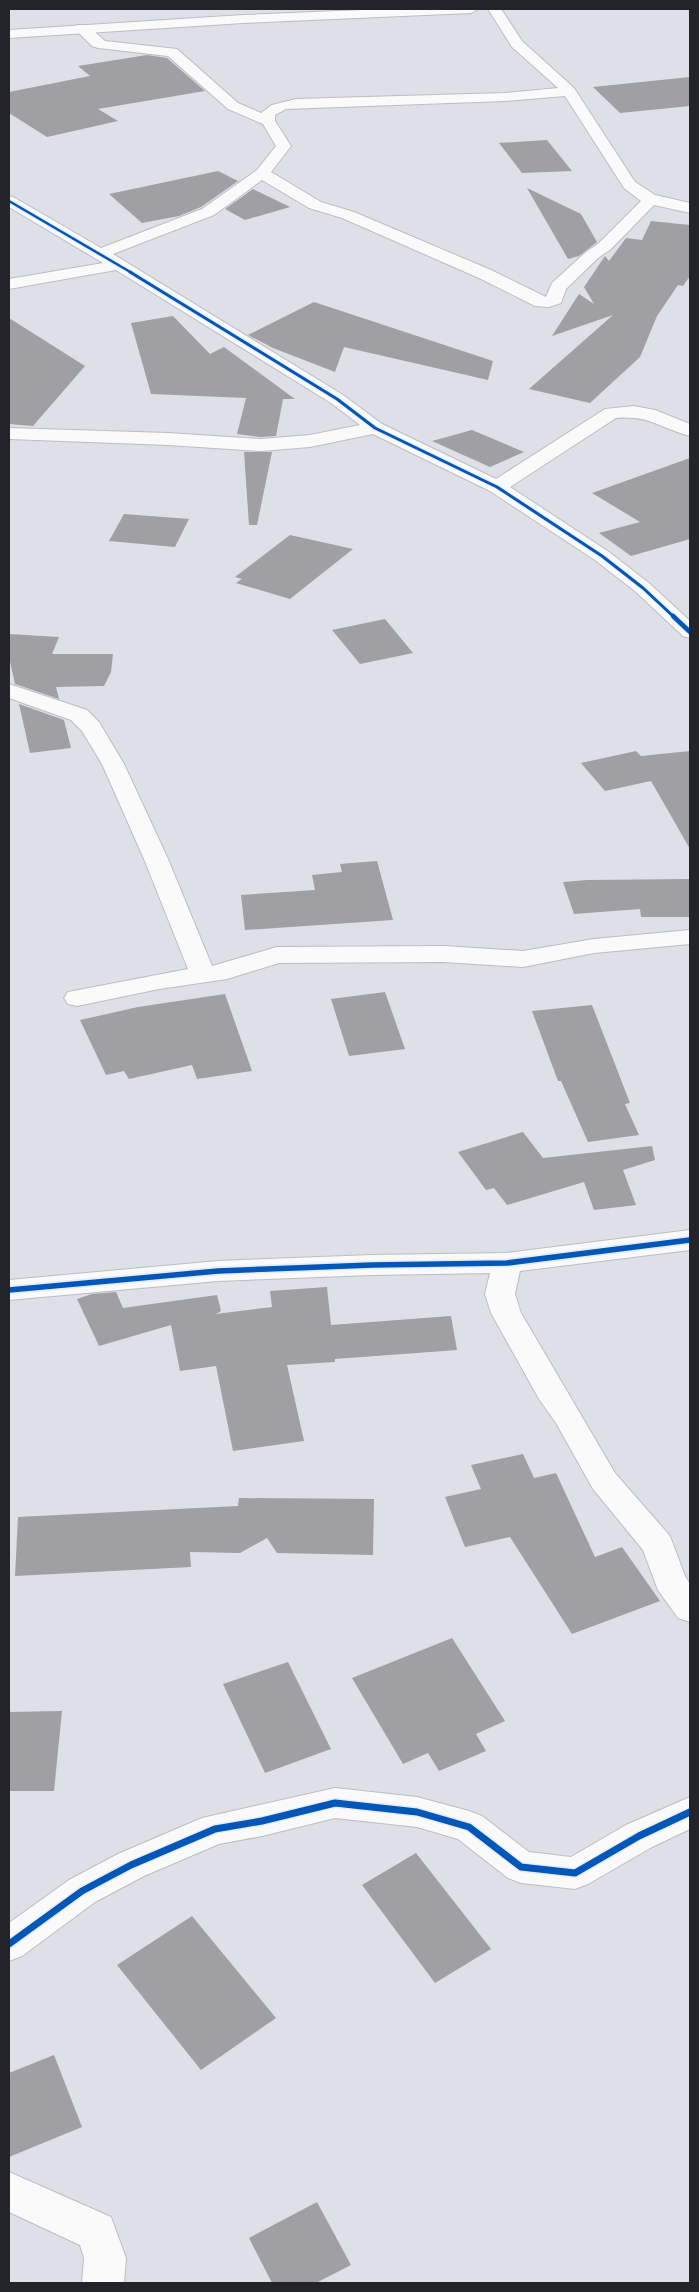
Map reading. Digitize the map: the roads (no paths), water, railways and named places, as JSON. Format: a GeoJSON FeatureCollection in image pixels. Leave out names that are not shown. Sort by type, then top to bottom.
{"type":"FeatureCollection","features":[{"type":"Feature","properties":{"kind":"main road"},"geometry":{"type":"LineString","coordinates":[[9,34],[82,28],[471,9]]}},
{"type":"Feature","properties":{"kind":"main road"},"geometry":{"type":"LineString","coordinates":[[495,9],[510,36],[521,48],[559,79],[569,91],[629,185],[639,195],[651,200],[690,208]]}},
{"type":"Feature","properties":{"kind":"main road"},"geometry":{"type":"LineString","coordinates":[[82,28],[97,43],[103,45],[172,52],[233,106],[268,121]]}},
{"type":"Feature","properties":{"kind":"main road"},"geometry":{"type":"LineString","coordinates":[[99,254],[208,212],[262,174],[284,146],[268,121],[268,113],[286,104],[454,97],[505,97],[569,91]]}},
{"type":"Feature","properties":{"kind":"main road"},"geometry":{"type":"LineString","coordinates":[[262,174],[315,205],[348,215],[485,274],[541,302],[549,302],[555,299],[558,287],[592,255],[605,246],[651,200]]}},
{"type":"Feature","properties":{"kind":"main road"},"geometry":{"type":"LineString","coordinates":[[9,201],[119,265],[337,399],[375,428],[497,487],[602,556],[643,588],[690,632]]}},
{"type":"Feature","properties":{"kind":"main road"},"geometry":{"type":"LineString","coordinates":[[9,284],[119,265]]}},
{"type":"Feature","properties":{"kind":"main road"},"geometry":{"type":"LineString","coordinates":[[497,487],[611,413],[634,411],[649,414],[690,430]]}},
{"type":"Feature","properties":{"kind":"main road"},"geometry":{"type":"LineString","coordinates":[[9,434],[260,445],[310,441],[375,428]]}},
{"type":"Feature","properties":{"kind":"main road"},"geometry":{"type":"LineString","coordinates":[[9,691],[79,714],[92,727],[112,764],[156,859],[203,974]]}},
{"type":"Feature","properties":{"kind":"main road"},"geometry":{"type":"LineString","coordinates":[[77,998],[159,980],[227,971],[277,955],[444,954],[522,960],[594,946],[690,937]]}},
{"type":"Feature","properties":{"kind":"main road"},"geometry":{"type":"LineString","coordinates":[[9,1290],[218,1271],[372,1265],[507,1263],[690,1240]]}},
{"type":"Feature","properties":{"kind":"main road"},"geometry":{"type":"LineString","coordinates":[[507,1263],[500,1294],[506,1313],[550,1392],[569,1420],[604,1481],[658,1545],[670,1581],[690,1609]]}},
{"type":"Feature","properties":{"kind":"main road"},"geometry":{"type":"LineString","coordinates":[[9,1944],[82,1891],[131,1865],[215,1829],[262,1822],[335,1803],[367,1805],[416,1812],[451,1822],[468,1827],[521,1867],[575,1873],[639,1836],[690,1812]]}},
{"type":"Feature","properties":{"kind":"main road"},"geometry":{"type":"LineString","coordinates":[[9,2192],[96,2231],[105,2258],[103,2283]]}}]}
